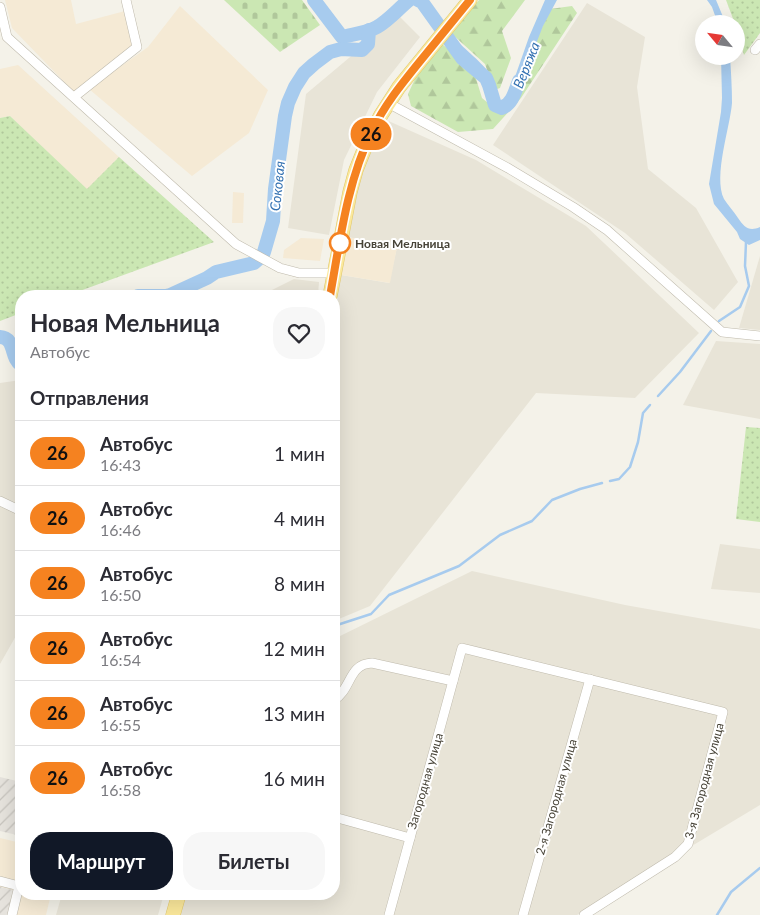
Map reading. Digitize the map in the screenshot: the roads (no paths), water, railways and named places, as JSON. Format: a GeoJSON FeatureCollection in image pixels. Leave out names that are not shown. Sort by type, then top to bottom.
{"type":"FeatureCollection","features":[{"type":"Feature","properties":{"kind":"main road"},"geometry":{"type":"LineString","coordinates":[[331,290],[346,210],[356,170],[368,140],[399,87],[470,0]]}},
{"type":"Feature","properties":{"kind":"main road"},"geometry":{"type":"LineString","coordinates":[[173,915],[177,900]]}},
{"type":"Feature","properties":{"kind":"street"},"geometry":{"type":"LineString","coordinates":[[74,97],[137,47],[126,0]]}},
{"type":"Feature","properties":{"kind":"street"},"geometry":{"type":"LineString","coordinates":[[0,8],[7,37],[236,244],[280,268],[299,273],[334,273]]}},
{"type":"Feature","properties":{"kind":"street"},"geometry":{"type":"LineString","coordinates":[[388,103],[508,168],[607,230],[722,332],[760,336]]}},
{"type":"Feature","properties":{"kind":"street"},"geometry":{"type":"LineString","coordinates":[[0,501],[15,508]]}},
{"type":"Feature","properties":{"kind":"street","name":"Загородная улица"},"geometry":{"type":"LineString","coordinates":[[388,915],[462,648],[590,679]]}},
{"type":"Feature","properties":{"kind":"street"},"geometry":{"type":"LineString","coordinates":[[340,696],[356,668],[365,663],[372,662],[453,681]]}},
{"type":"Feature","properties":{"kind":"street","name":"3-я Загородная улица"},"geometry":{"type":"LineString","coordinates":[[584,915],[675,857],[688,844],[723,712],[590,679]]}},
{"type":"Feature","properties":{"kind":"street","name":"2-я Загородная улица"},"geometry":{"type":"LineString","coordinates":[[523,915],[590,679]]}},
{"type":"Feature","properties":{"kind":"street"},"geometry":{"type":"LineString","coordinates":[[340,819],[410,838]]}},
{"type":"Feature","properties":{"kind":"street"},"geometry":{"type":"LineString","coordinates":[[0,881],[15,884]]}},
{"type":"Feature","properties":{"kind":"street"},"geometry":{"type":"LineString","coordinates":[[12,915],[16,900]]}},
{"type":"Feature","properties":{"kind":"water"},"geometry":{"type":"Polygon","coordinates":[[[545,0],[557,0],[543,26],[523,77],[512,99],[500,105],[493,102],[486,78],[449,45],[454,39],[479,61],[487,70],[498,98],[500,100],[505,99],[509,94],[529,37],[545,0]]]}},
{"type":"Feature","properties":{"kind":"water"},"geometry":{"type":"Polygon","coordinates":[[[707,0],[716,0],[722,15],[715,15],[707,0]]]}},
{"type":"Feature","properties":{"kind":"water"},"geometry":{"type":"Polygon","coordinates":[[[721,65],[730,65],[732,103],[721,165],[721,189],[724,199],[745,226],[750,229],[760,227],[760,240],[749,245],[740,239],[737,232],[714,204],[709,184],[722,98],[721,65]]]}},
{"type":"Feature","properties":{"kind":"waterway","name":"Веряжа"},"geometry":{"type":"LineString","coordinates":[[314,0],[342,37],[377,27],[409,0]]}},
{"type":"Feature","properties":{"kind":"waterway","name":"Веряжа"},"geometry":{"type":"LineString","coordinates":[[418,0],[422,2],[462,58],[486,78],[495,105],[502,108],[506,106],[513,96],[519,81]]}},
{"type":"Feature","properties":{"kind":"waterway","name":"Соковая"},"geometry":{"type":"LineString","coordinates":[[181,290],[216,272],[254,263],[262,256],[273,221],[275,189],[285,116],[295,87],[304,73],[330,52],[341,49],[362,50],[368,44],[369,30]]}},
{"type":"Feature","properties":{"kind":"waterway"},"geometry":{"type":"LineString","coordinates":[[719,321],[740,307],[749,286],[745,266],[746,242]]}},
{"type":"Feature","properties":{"kind":"waterway"},"geometry":{"type":"LineString","coordinates":[[658,396],[680,372],[711,331]]}},
{"type":"Feature","properties":{"kind":"waterway","name":"Соковая"},"geometry":{"type":"LineString","coordinates":[[0,337],[5,338],[11,344],[15,358]]}},
{"type":"Feature","properties":{"kind":"waterway"},"geometry":{"type":"LineString","coordinates":[[610,481],[619,479],[630,467],[638,442],[643,413],[650,405]]}},
{"type":"Feature","properties":{"kind":"waterway"},"geometry":{"type":"LineString","coordinates":[[340,624],[371,614],[389,595],[459,566],[500,535],[532,521],[552,500],[602,483]]}},
{"type":"Feature","properties":{"kind":"waterway"},"geometry":{"type":"LineString","coordinates":[[717,915],[731,892],[760,868]]}},
{"type":"Feature","properties":{"kind":"place","name":"Новая Мельница"},"geometry":{"type":"Point","coordinates":[340,243]}}]}
